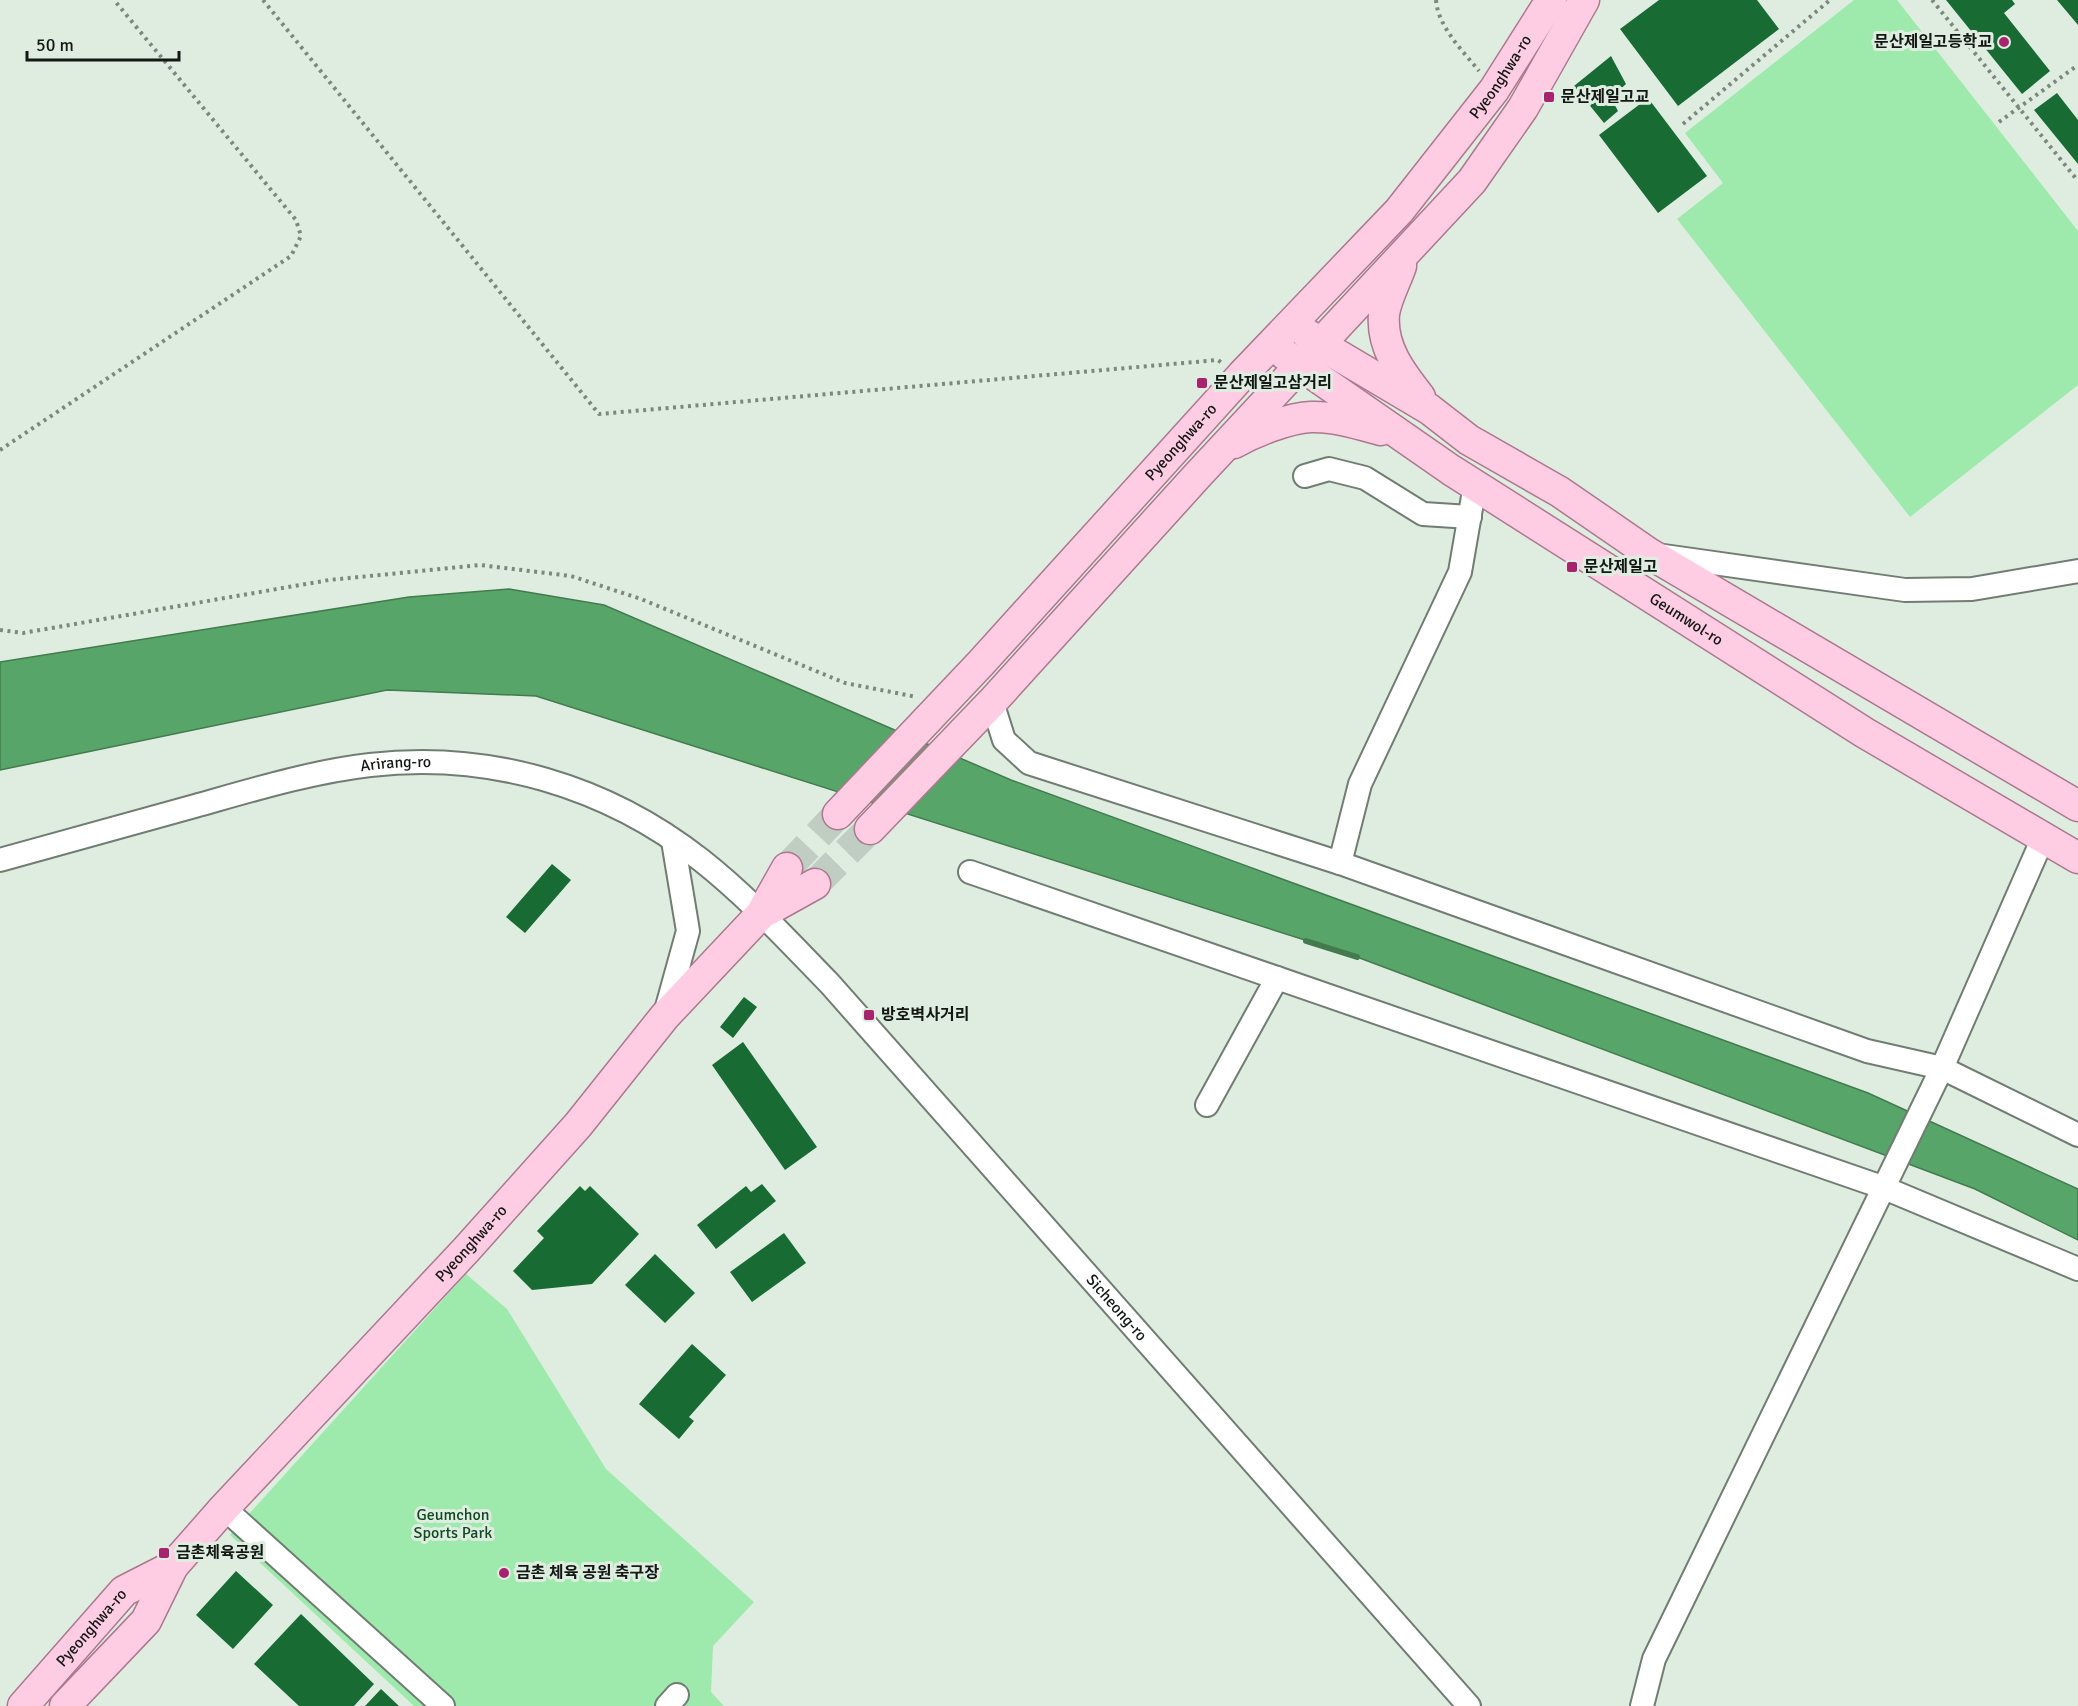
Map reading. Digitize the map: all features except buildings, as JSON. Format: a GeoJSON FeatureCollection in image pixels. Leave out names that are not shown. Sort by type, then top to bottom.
{"type":"FeatureCollection","features":[{"type":"Feature","properties":{"kind":"main road","name":"Pyeonghwa-ro"},"geometry":{"type":"LineString","coordinates":[[838,814],[926,723],[1242,375],[1399,211],[1494,90],[1551,0]]}},
{"type":"Feature","properties":{"kind":"main road","name":"Pyeonghwa-ro"},"geometry":{"type":"LineString","coordinates":[[870,829],[992,702],[1223,448],[1472,182],[1523,108],[1584,0]]}},
{"type":"Feature","properties":{"kind":"main road"},"geometry":{"type":"LineString","coordinates":[[1406,253],[1384,313],[1385,335],[1395,364],[1429,409]]}},
{"type":"Feature","properties":{"kind":"main road"},"geometry":{"type":"LineString","coordinates":[[1293,322],[1321,345],[1429,409],[1468,440],[1560,492],[1650,554],[2078,806]]}},
{"type":"Feature","properties":{"kind":"main road","name":"Geumwol-ro"},"geometry":{"type":"LineString","coordinates":[[1272,345],[1299,367],[1475,485],[1865,733],[2078,858]]}},
{"type":"Feature","properties":{"kind":"main road"},"geometry":{"type":"LineString","coordinates":[[1223,448],[1254,433],[1310,417],[1347,421],[1400,434]]}},
{"type":"Feature","properties":{"kind":"main road","name":"Pyeonghwa-ro"},"geometry":{"type":"LineString","coordinates":[[65,1706],[146,1621],[173,1566],[224,1508],[528,1181],[578,1125],[665,1016],[762,914],[787,868]]}},
{"type":"Feature","properties":{"kind":"main road","name":"Pyeonghwa-ro"},"geometry":{"type":"LineString","coordinates":[[762,914],[816,884]]}},
{"type":"Feature","properties":{"kind":"main road","name":"Pyeonghwa-ro"},"geometry":{"type":"LineString","coordinates":[[23,1706],[124,1591],[173,1566]]}},
{"type":"Feature","properties":{"kind":"street"},"geometry":{"type":"LineString","coordinates":[[1305,476],[1329,468],[1365,478],[1423,514],[1470,517]]}},
{"type":"Feature","properties":{"kind":"street"},"geometry":{"type":"LineString","coordinates":[[1340,862],[1360,784],[1460,572],[1475,485]]}},
{"type":"Feature","properties":{"kind":"street"},"geometry":{"type":"LineString","coordinates":[[1650,554],[1905,590],[1972,589],[2078,571]]}},
{"type":"Feature","properties":{"kind":"street"},"geometry":{"type":"LineString","coordinates":[[992,702],[1004,740],[1029,763],[1340,862],[1867,1051],[1939,1074],[2078,1135]]}},
{"type":"Feature","properties":{"kind":"street","name":"Arirang-ro"},"geometry":{"type":"LineString","coordinates":[[0,860],[293,779],[367,765],[404,762],[457,764],[535,775],[607,802],[701,860],[762,914]]}},
{"type":"Feature","properties":{"kind":"street"},"geometry":{"type":"LineString","coordinates":[[1642,1706],[1654,1659],[1939,1074],[2043,837]]}},
{"type":"Feature","properties":{"kind":"street"},"geometry":{"type":"LineString","coordinates":[[665,1016],[688,931],[673,841]]}},
{"type":"Feature","properties":{"kind":"street"},"geometry":{"type":"LineString","coordinates":[[970,872],[1277,978],[1885,1182],[2078,1269]]}},
{"type":"Feature","properties":{"kind":"street","name":"Sicheong-ro"},"geometry":{"type":"LineString","coordinates":[[762,914],[830,984],[1469,1706]]}},
{"type":"Feature","properties":{"kind":"street"},"geometry":{"type":"LineString","coordinates":[[1207,1105],[1277,978]]}},
{"type":"Feature","properties":{"kind":"street"},"geometry":{"type":"LineString","coordinates":[[224,1508],[443,1706]]}},
{"type":"Feature","properties":{"kind":"path"},"geometry":{"type":"LineString","coordinates":[[0,450],[291,255],[301,236],[296,220],[114,0]]}},
{"type":"Feature","properties":{"kind":"path"},"geometry":{"type":"LineString","coordinates":[[263,0],[599,414],[1218,360],[1242,375]]}},
{"type":"Feature","properties":{"kind":"path"},"geometry":{"type":"LineString","coordinates":[[1436,0],[1436,8],[1451,35],[1494,90]]}},
{"type":"Feature","properties":{"kind":"path"},"geometry":{"type":"LineString","coordinates":[[1683,124],[1830,0]]}},
{"type":"Feature","properties":{"kind":"path"},"geometry":{"type":"LineString","coordinates":[[1932,0],[2078,181]]}},
{"type":"Feature","properties":{"kind":"path"},"geometry":{"type":"LineString","coordinates":[[1999,122],[2078,65]]}},
{"type":"Feature","properties":{"kind":"path"},"geometry":{"type":"LineString","coordinates":[[0,630],[23,633],[329,580],[480,565],[571,576],[641,599],[845,683],[916,698],[925,693]]}},
{"type":"Feature","properties":{"kind":"green space"},"geometry":{"type":"Polygon","coordinates":[[[1854,0],[1897,0],[2078,231],[2078,385],[1910,517],[1677,219],[1723,183],[1685,133],[1854,0]]]}},
{"type":"Feature","properties":{"kind":"green space","name":"Geumchon Sports Park"},"geometry":{"type":"Polygon","coordinates":[[[466,1274],[507,1309],[606,1469],[754,1602],[713,1646],[711,1692],[724,1706],[414,1706],[230,1535],[466,1274]]]}},
{"type":"Feature","properties":{"kind":"shaded area"},"geometry":{"type":"Polygon","coordinates":[[[509,589],[604,605],[1011,780],[1868,1093],[2078,1189],[2078,1240],[1975,1189],[1349,954],[536,696],[387,690],[0,770],[0,662],[409,597],[509,589]]]}},
{"type":"Feature","properties":{"kind":"waterway"},"geometry":{"type":"LineString","coordinates":[[1306,941],[1357,957]]}},
{"type":"Feature","properties":{"kind":"tunnel"},"geometry":{"type":"LineString","coordinates":[[787,868],[838,814]]}},
{"type":"Feature","properties":{"kind":"tunnel"},"geometry":{"type":"LineString","coordinates":[[815,884],[870,829]]}},
{"type":"Feature","properties":{"kind":"place","name":"문산제일고등학교"},"geometry":{"type":"Point","coordinates":[2004,42]}},
{"type":"Feature","properties":{"kind":"place","name":"문산제일고교"},"geometry":{"type":"Point","coordinates":[1549,97]}},
{"type":"Feature","properties":{"kind":"place","name":"문산제일고삼거리"},"geometry":{"type":"Point","coordinates":[1202,383]}},
{"type":"Feature","properties":{"kind":"place","name":"문산제일고"},"geometry":{"type":"Point","coordinates":[1572,567]}},
{"type":"Feature","properties":{"kind":"place","name":"방호벽사거리"},"geometry":{"type":"Point","coordinates":[869,1015]}},
{"type":"Feature","properties":{"kind":"place","name":"금촌체육공원"},"geometry":{"type":"Point","coordinates":[164,1553]}},
{"type":"Feature","properties":{"kind":"place","name":"금촌 체육 공원 축구장"},"geometry":{"type":"Point","coordinates":[504,1573]}}]}
